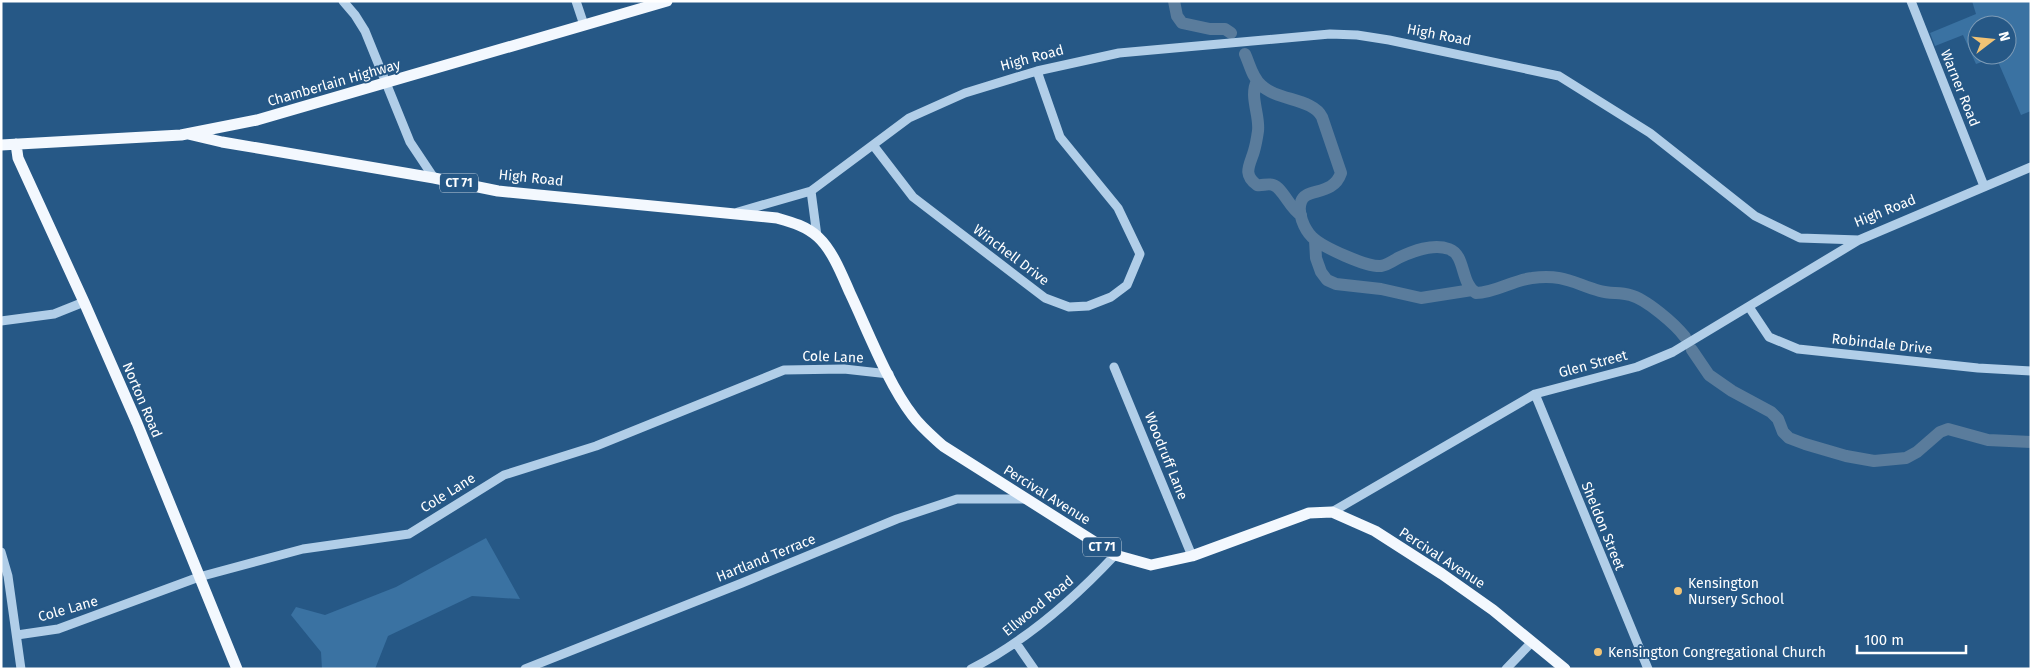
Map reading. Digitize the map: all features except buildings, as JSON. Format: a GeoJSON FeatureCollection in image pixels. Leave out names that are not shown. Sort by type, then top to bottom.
{"type":"FeatureCollection","features":[{"type":"Feature","properties":{"kind":"main road","name":"Chamberlain Highway"},"geometry":{"type":"LineString","coordinates":[[1,145],[188,134],[257,120],[388,84],[667,1]]}},
{"type":"Feature","properties":{"kind":"main road","name":"High Road"},"geometry":{"type":"LineString","coordinates":[[188,134],[222,142],[506,192],[733,214]]}},
{"type":"Feature","properties":{"kind":"main road","name":"Norton Road"},"geometry":{"type":"LineString","coordinates":[[16,144],[18,158],[137,423],[237,669]]}},
{"type":"Feature","properties":{"kind":"main road","name":"Percival Avenue"},"geometry":{"type":"LineString","coordinates":[[733,214],[776,218],[793,222],[818,236],[842,275],[888,374],[912,415],[927,432],[943,446],[1024,499],[1115,555],[1151,565],[1192,556],[1309,513],[1332,512],[1375,532],[1442,574],[1493,610],[1565,669]]}},
{"type":"Feature","properties":{"kind":"street"},"geometry":{"type":"LineString","coordinates":[[343,1],[365,31],[388,84],[399,120],[410,142],[434,178]]}},
{"type":"Feature","properties":{"kind":"street"},"geometry":{"type":"LineString","coordinates":[[576,1],[584,26]]}},
{"type":"Feature","properties":{"kind":"street","name":"Warner Road"},"geometry":{"type":"LineString","coordinates":[[1911,1],[1984,186]]}},
{"type":"Feature","properties":{"kind":"street","name":"High Road"},"geometry":{"type":"LineString","coordinates":[[733,214],[811,191],[909,118],[965,93],[1037,71],[1119,53],[1335,34],[1383,39],[1559,76],[1650,133],[1754,216],[1800,238],[1859,240],[2031,167]]}},
{"type":"Feature","properties":{"kind":"street","name":"Winchell Drive"},"geometry":{"type":"LineString","coordinates":[[873,146],[913,197],[1045,298],[1068,307],[1088,306],[1111,297],[1127,285],[1140,254],[1118,208],[1060,137],[1037,71]]}},
{"type":"Feature","properties":{"kind":"street"},"geometry":{"type":"LineString","coordinates":[[811,191],[818,236]]}},
{"type":"Feature","properties":{"kind":"street","name":"Glen Street"},"geometry":{"type":"LineString","coordinates":[[1332,512],[1535,394],[1630,369],[1656,360],[1749,307],[1859,240]]}},
{"type":"Feature","properties":{"kind":"street"},"geometry":{"type":"LineString","coordinates":[[1,321],[54,314],[84,302]]}},
{"type":"Feature","properties":{"kind":"street","name":"Robindale Drive"},"geometry":{"type":"LineString","coordinates":[[1749,307],[1769,337],[1798,350],[1978,368],[2031,371]]}},
{"type":"Feature","properties":{"kind":"street","name":"Woodruff Lane"},"geometry":{"type":"LineString","coordinates":[[1114,367],[1192,556]]}},
{"type":"Feature","properties":{"kind":"street","name":"Cole Lane"},"geometry":{"type":"LineString","coordinates":[[17,635],[58,629],[199,577],[304,550],[409,534],[504,475],[596,446],[784,370],[844,368],[888,374]]}},
{"type":"Feature","properties":{"kind":"street","name":"Sheldon Street"},"geometry":{"type":"LineString","coordinates":[[1535,394],[1648,669]]}},
{"type":"Feature","properties":{"kind":"street","name":"Hartland Terrace"},"geometry":{"type":"LineString","coordinates":[[525,669],[742,583],[897,518],[958,499],[1024,499]]}},
{"type":"Feature","properties":{"kind":"street"},"geometry":{"type":"LineString","coordinates":[[1,552],[8,576],[21,669]]}},
{"type":"Feature","properties":{"kind":"street","name":"Ellwood Road"},"geometry":{"type":"LineString","coordinates":[[971,669],[1016,643],[1053,614],[1115,555]]}},
{"type":"Feature","properties":{"kind":"street"},"geometry":{"type":"LineString","coordinates":[[1506,669],[1532,642]]}},
{"type":"Feature","properties":{"kind":"street"},"geometry":{"type":"LineString","coordinates":[[1016,643],[1034,669]]}},
{"type":"Feature","properties":{"kind":"shaded area"},"geometry":{"type":"Polygon","coordinates":[[[1972,1],[2031,1],[2031,111],[2021,115],[1999,65],[2017,65],[2017,15],[1974,15],[1976,14],[1972,1]]]}},
{"type":"Feature","properties":{"kind":"shaded area"},"geometry":{"type":"Polygon","coordinates":[[[1967,18],[1967,44],[1963,35],[1935,46],[1930,33],[1967,18]]]}},
{"type":"Feature","properties":{"kind":"shaded area"},"geometry":{"type":"Polygon","coordinates":[[[486,538],[520,599],[472,596],[388,636],[375,669],[322,669],[321,652],[291,615],[296,607],[325,615],[396,587],[486,538]]]}},
{"type":"Feature","properties":{"kind":"waterway"},"geometry":{"type":"LineString","coordinates":[[1174,1],[1177,16],[1182,23],[1210,29],[1225,29],[1231,33]]}},
{"type":"Feature","properties":{"kind":"waterway"},"geometry":{"type":"LineString","coordinates":[[1245,54],[1253,75],[1261,85],[1276,94],[1311,106],[1322,117],[1341,173],[1332,186],[1304,197],[1301,202],[1300,211],[1304,225],[1309,234],[1317,241],[1355,260],[1381,266],[1423,249],[1443,247],[1454,252],[1458,257],[1467,283],[1476,293],[1490,291],[1525,279],[1552,277],[1568,280],[1604,292],[1630,295],[1644,301],[1660,313],[1685,337]]}},
{"type":"Feature","properties":{"kind":"waterway"},"geometry":{"type":"LineString","coordinates":[[1257,81],[1254,99],[1258,131],[1248,173],[1252,181],[1257,185],[1271,184],[1277,187],[1293,208],[1301,215]]}},
{"type":"Feature","properties":{"kind":"waterway"},"geometry":{"type":"LineString","coordinates":[[1315,240],[1316,258],[1321,272],[1327,280],[1336,284],[1381,289],[1421,298],[1472,290]]}},
{"type":"Feature","properties":{"kind":"waterway"},"geometry":{"type":"LineString","coordinates":[[1692,350],[1709,375],[1732,391],[1771,412],[1778,419],[1783,432],[1789,438],[1846,456],[1874,461],[1906,458],[1917,452],[1940,432],[1948,429],[1988,440],[2031,442]]}},
{"type":"Feature","properties":{"kind":"place","name":"Kensington Nursery School"},"geometry":{"type":"Point","coordinates":[1678,591]}},
{"type":"Feature","properties":{"kind":"place","name":"Kensington Congregational Church"},"geometry":{"type":"Point","coordinates":[1598,652]}}]}
